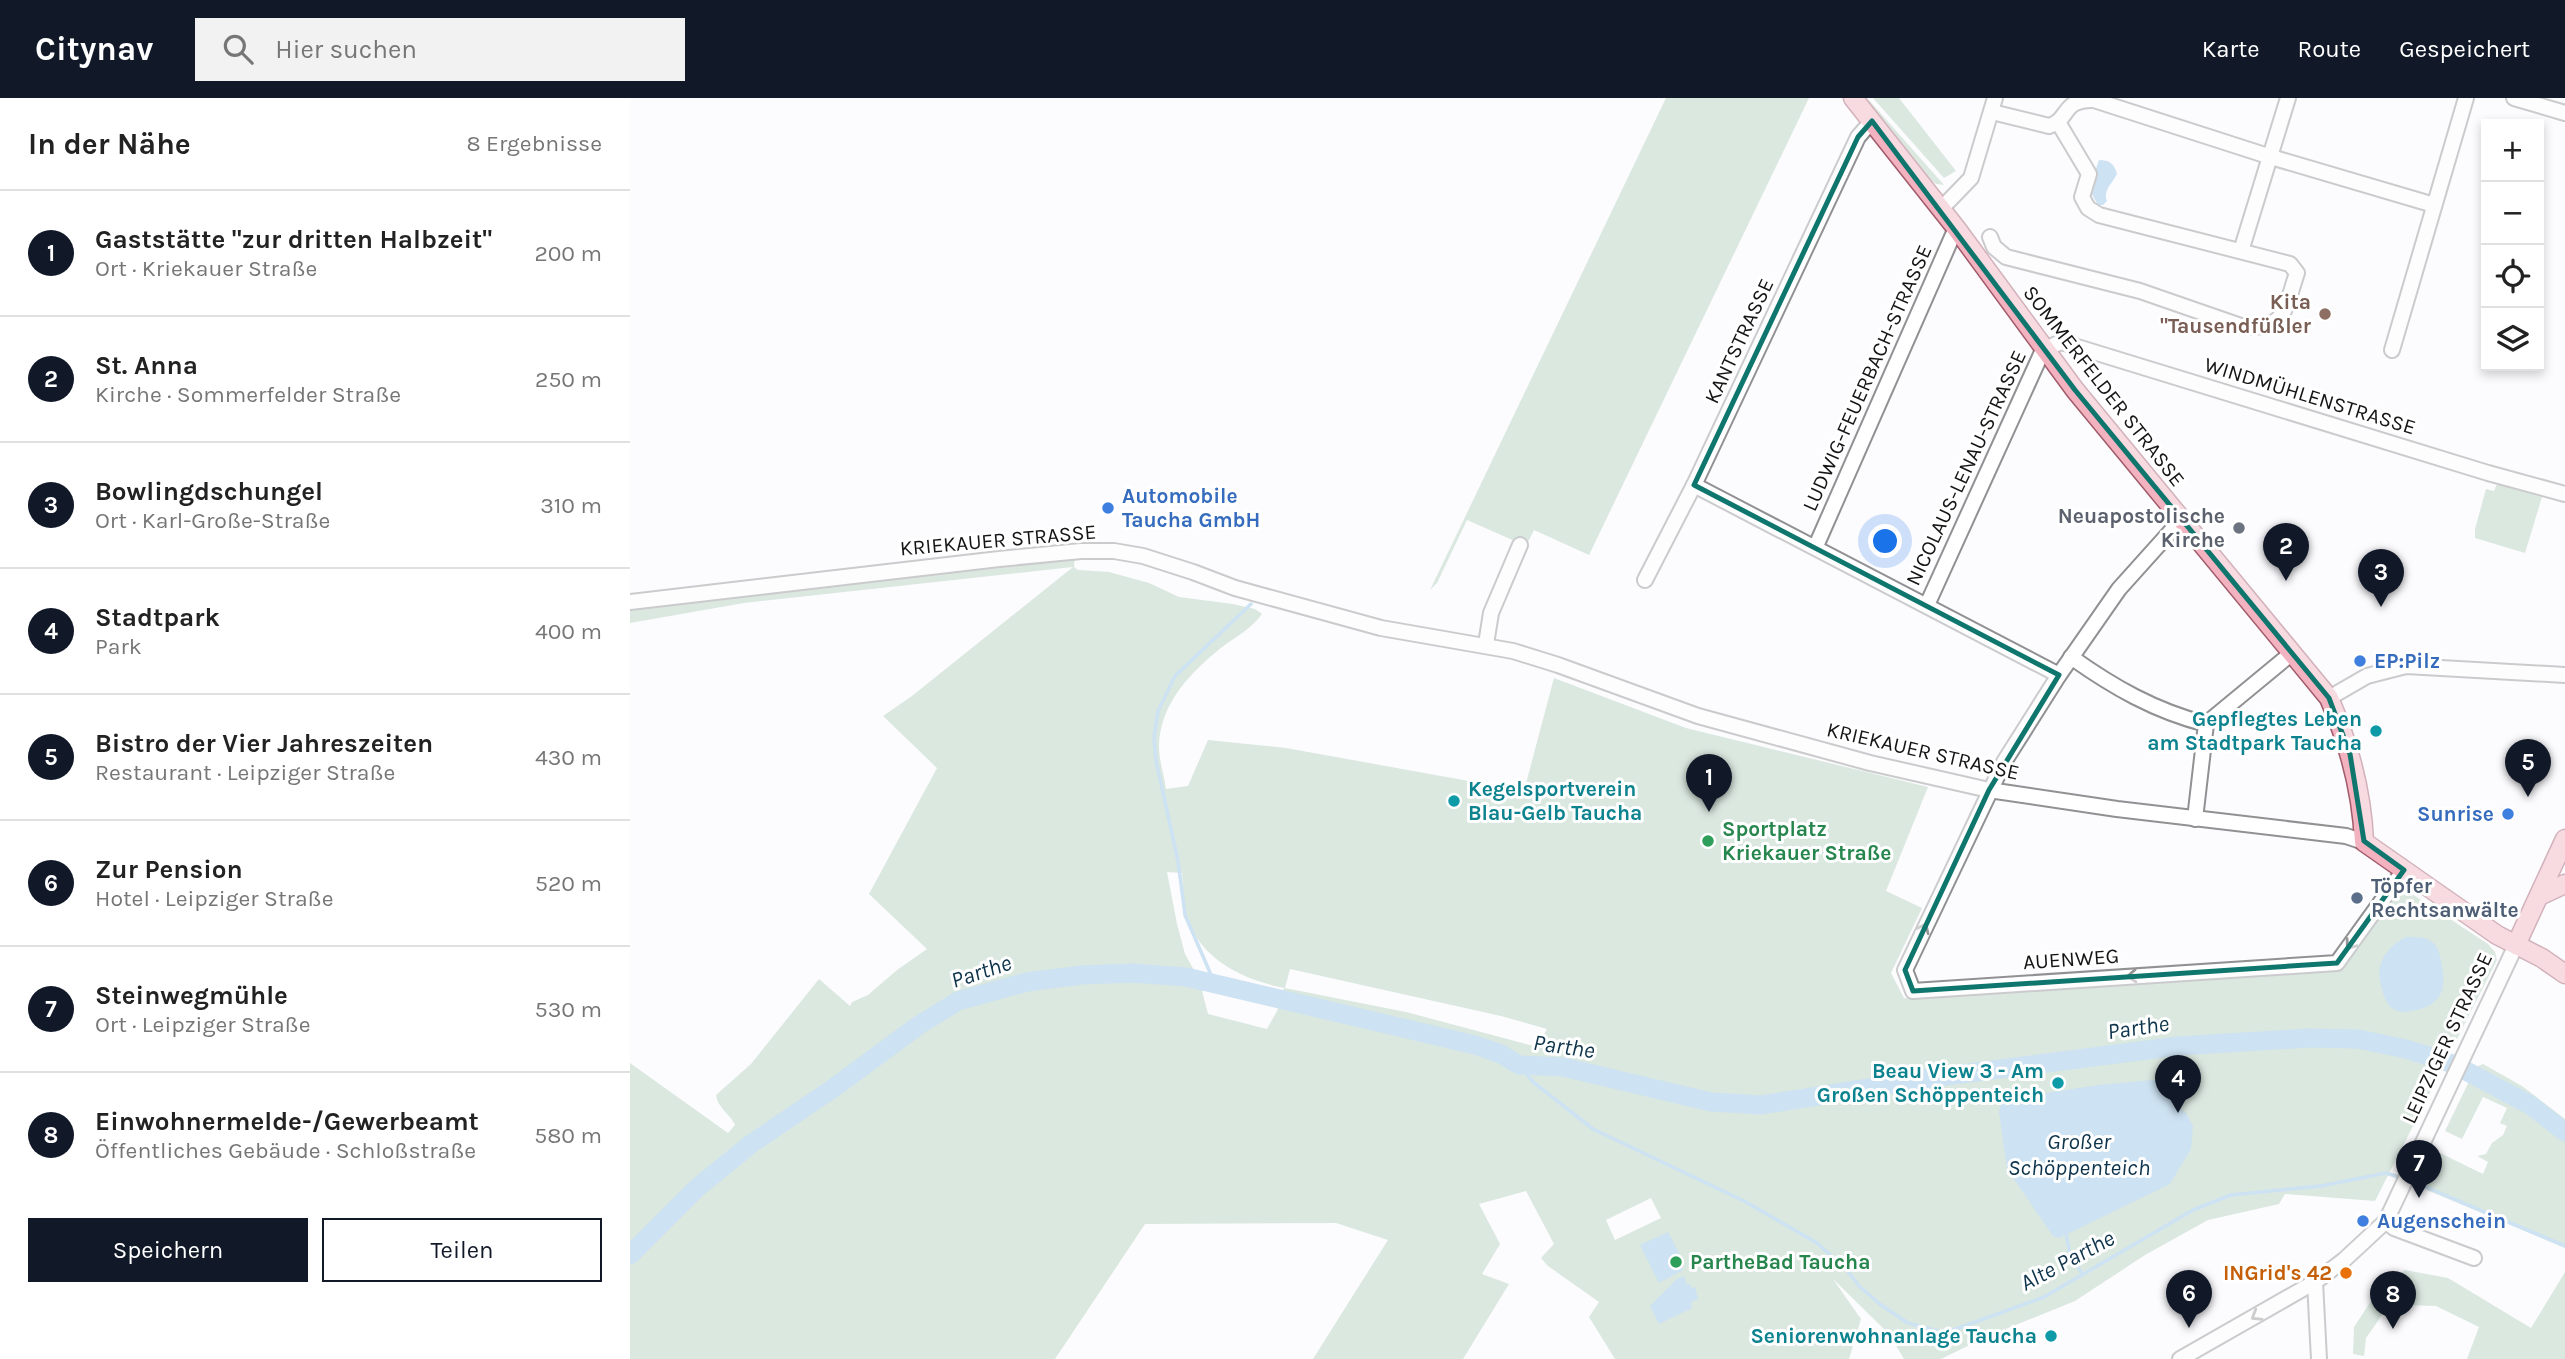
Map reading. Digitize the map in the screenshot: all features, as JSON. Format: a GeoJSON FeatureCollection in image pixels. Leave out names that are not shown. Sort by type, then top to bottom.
{"type":"FeatureCollection","features":[{"type":"Feature","properties":{"kind":"main road","name":"SOMMERFELDER STRASSE"},"geometry":{"type":"LineString","coordinates":[[1853,98],[1956,228],[2043,350],[2329,698],[2350,754],[2360,799],[2364,842]]}},
{"type":"Feature","properties":{"kind":"main road","name":"LEIPZIGER STRASSE"},"geometry":{"type":"LineString","coordinates":[[2516,945],[2565,839]]}},
{"type":"Feature","properties":{"kind":"main road"},"geometry":{"type":"LineString","coordinates":[[2364,842],[2492,932],[2565,974]]}},
{"type":"Feature","properties":{"kind":"main road"},"geometry":{"type":"LineString","coordinates":[[2539,896],[2565,884]]}},
{"type":"Feature","properties":{"kind":"street"},"geometry":{"type":"LineString","coordinates":[[2241,251],[2288,98]]}},
{"type":"Feature","properties":{"kind":"street"},"geometry":{"type":"LineString","coordinates":[[2392,350],[2466,98]]}},
{"type":"Feature","properties":{"kind":"street"},"geometry":{"type":"LineString","coordinates":[[2514,98],[2565,113]]}},
{"type":"Feature","properties":{"kind":"street"},"geometry":{"type":"LineString","coordinates":[[1941,209],[1971,178],[1993,105],[2045,126],[2058,122],[2070,105],[2094,100],[2271,157],[2434,205]]}},
{"type":"Feature","properties":{"kind":"street","name":"KANTSTRASSE"},"geometry":{"type":"LineString","coordinates":[[1645,580],[1694,485],[1858,137],[1872,121]]}},
{"type":"Feature","properties":{"kind":"street"},"geometry":{"type":"LineString","coordinates":[[1990,237],[1996,250],[2008,258],[2140,292],[2241,326],[2269,324],[2286,310],[2297,270],[2290,264],[2092,212],[2082,197],[2089,174],[2058,122]]}},
{"type":"Feature","properties":{"kind":"street","name":"LUDWIG-FEUERBACH-STRASSE"},"geometry":{"type":"LineString","coordinates":[[1816,546],[1956,228]]}},
{"type":"Feature","properties":{"kind":"street","name":"WINDMÜHLENSTRASSE"},"geometry":{"type":"LineString","coordinates":[[2043,350],[2061,342],[2488,473],[2565,494]]}},
{"type":"Feature","properties":{"kind":"street","name":"NICOLAUS-LENAU-STRASSE"},"geometry":{"type":"LineString","coordinates":[[1927,605],[2043,350]]}},
{"type":"Feature","properties":{"kind":"street"},"geometry":{"type":"LineString","coordinates":[[1694,485],[1816,546],[2059,675]]}},
{"type":"Feature","properties":{"kind":"street"},"geometry":{"type":"LineString","coordinates":[[1989,790],[2059,675],[2119,589],[2181,520]]}},
{"type":"Feature","properties":{"kind":"street"},"geometry":{"type":"LineString","coordinates":[[1486,644],[1491,614],[1520,545]]}},
{"type":"Feature","properties":{"kind":"street","name":"KRIEKAUER STRASSE"},"geometry":{"type":"LineString","coordinates":[[630,601],[999,559],[1081,551],[1114,551],[1143,556],[1235,588],[1381,628],[1486,644],[1559,665],[1698,716],[1870,763],[1989,790],[2194,819],[2346,836],[2364,842]]}},
{"type":"Feature","properties":{"kind":"street"},"geometry":{"type":"LineString","coordinates":[[2194,819],[2206,724],[2292,653]]}},
{"type":"Feature","properties":{"kind":"street"},"geometry":{"type":"LineString","coordinates":[[2071,657],[2116,688],[2146,704],[2206,724]]}},
{"type":"Feature","properties":{"kind":"street"},"geometry":{"type":"LineString","coordinates":[[2329,698],[2367,676],[2406,666],[2565,675]]}},
{"type":"Feature","properties":{"kind":"street","name":"AUENWEG"},"geometry":{"type":"LineString","coordinates":[[1989,790],[1905,970],[1913,991],[2337,963],[2404,870]]}},
{"type":"Feature","properties":{"kind":"street","name":"LEIPZIGER STRASSE"},"geometry":{"type":"LineString","coordinates":[[2180,1359],[2315,1282],[2344,1260],[2386,1221],[2516,945]]}},
{"type":"Feature","properties":{"kind":"street"},"geometry":{"type":"LineString","coordinates":[[2386,1221],[2394,1228],[2474,1258]]}},
{"type":"Feature","properties":{"kind":"street"},"geometry":{"type":"LineString","coordinates":[[2315,1282],[2319,1359]]}},
{"type":"Feature","properties":{"kind":"highlighted area"},"geometry":{"type":"Polygon","coordinates":[[[1872,121],[2075,390],[2329,698],[2350,754],[2364,841],[2404,870],[2337,963],[1913,991],[1905,970],[1989,790],[2059,675],[1694,485],[1858,137],[1872,121]]]}},
{"type":"Feature","properties":{"kind":"green space"},"geometry":{"type":"Polygon","coordinates":[[[1666,98],[1809,98],[1589,555],[1534,530],[1526,546],[1467,520],[1437,583],[1430,590],[1666,98]]]}},
{"type":"Feature","properties":{"kind":"green space"},"geometry":{"type":"Polygon","coordinates":[[[1859,98],[1867,98],[1944,185],[1936,184],[1927,177],[1859,98]]]}},
{"type":"Feature","properties":{"kind":"green space"},"geometry":{"type":"Polygon","coordinates":[[[1873,98],[1899,98],[1956,171],[1944,178],[1873,98]]]}},
{"type":"Feature","properties":{"kind":"green space"},"geometry":{"type":"Polygon","coordinates":[[[2497,484],[2542,497],[2525,553],[2475,538],[2486,489],[2494,491],[2497,484]]]}},
{"type":"Feature","properties":{"kind":"green space"},"geometry":{"type":"Polygon","coordinates":[[[1075,556],[1074,567],[1078,570],[1109,572],[1149,583],[1179,597],[1233,604],[1255,609],[1262,614],[1195,671],[1170,705],[1164,718],[1159,746],[1166,789],[1188,786],[1208,740],[1286,748],[1524,791],[1554,678],[1686,728],[1928,787],[1886,891],[1922,908],[1891,973],[1904,998],[2340,970],[2400,886],[2488,944],[2495,952],[2497,960],[2375,1201],[2285,1194],[2279,1204],[2208,1220],[2145,1255],[2075,1301],[1986,1337],[1941,1359],[1904,1359],[1889,1334],[1833,1279],[1861,1319],[1849,1359],[1615,1359],[1589,1317],[1599,1302],[1548,1266],[1541,1258],[1554,1244],[1526,1191],[1479,1204],[1500,1244],[1482,1274],[1509,1284],[1463,1359],[1313,1359],[1388,1240],[1336,1223],[1145,1224],[1055,1359],[630,1359],[630,1063],[728,1133],[735,1125],[716,1095],[751,1064],[819,979],[850,1006],[927,949],[869,894],[937,768],[883,716],[912,696],[1073,567],[744,603],[630,623],[630,606],[1075,556]],[[1167,872],[1185,954],[1199,979],[1208,1014],[1267,1029],[1277,1011],[1284,988],[1252,979],[1210,954],[1199,942],[1185,911],[1182,873],[1167,872]],[[1290,969],[1285,988],[1406,1012],[1537,1047],[1547,1029],[1501,1016],[1290,969]],[[1651,1198],[1606,1220],[1615,1240],[1661,1218],[1651,1198]]]}},
{"type":"Feature","properties":{"kind":"green space"},"geometry":{"type":"Polygon","coordinates":[[[2483,1064],[2522,1086],[2565,1119],[2565,1248],[2422,1188],[2440,1153],[2483,1174],[2488,1162],[2477,1156],[2486,1154],[2492,1143],[2503,1135],[2507,1126],[2500,1123],[2507,1108],[2483,1097],[2462,1139],[2445,1131],[2476,1067],[2483,1064]]]}},
{"type":"Feature","properties":{"kind":"green space"},"geometry":{"type":"Polygon","coordinates":[[[2405,1270],[2448,1278],[2531,1328],[2565,1272],[2565,1359],[2467,1359],[2479,1327],[2436,1306],[2408,1305],[2382,1315],[2366,1338],[2364,1356],[2353,1354],[2354,1327],[2375,1295],[2405,1270]]]}},
{"type":"Feature","properties":{"kind":"water"},"geometry":{"type":"Polygon","coordinates":[[[2099,160],[2111,163],[2117,174],[2107,190],[2107,201],[2103,205],[2098,205],[2089,189],[2099,160]]]}},
{"type":"Feature","properties":{"kind":"water"},"geometry":{"type":"Polygon","coordinates":[[[2406,937],[2423,938],[2434,944],[2443,971],[2443,988],[2436,1000],[2410,1012],[2399,1011],[2390,1006],[2382,989],[2379,972],[2387,952],[2406,937]]]}},
{"type":"Feature","properties":{"kind":"water","name":"Großer Schöppenteich"},"geometry":{"type":"Polygon","coordinates":[[[2154,1080],[2165,1084],[2172,1102],[2186,1113],[2193,1126],[2191,1149],[2170,1184],[2059,1238],[2053,1236],[2007,1169],[1999,1112],[2001,1103],[2018,1097],[2154,1080]]]}},
{"type":"Feature","properties":{"kind":"water"},"geometry":{"type":"Polygon","coordinates":[[[1668,1232],[1679,1253],[1683,1270],[1659,1283],[1640,1245],[1668,1232]]]}},
{"type":"Feature","properties":{"kind":"water"},"geometry":{"type":"Polygon","coordinates":[[[1684,1276],[1686,1284],[1690,1284],[1691,1288],[1695,1287],[1698,1299],[1691,1302],[1692,1308],[1659,1324],[1650,1306],[1677,1279],[1684,1276]]]}},
{"type":"Feature","properties":{"kind":"waterway"},"geometry":{"type":"LineString","coordinates":[[1215,984],[1185,915],[1178,861],[1156,761],[1154,738],[1158,711],[1175,676],[1251,604]]}},
{"type":"Feature","properties":{"kind":"waterway","name":"Parthe"},"geometry":{"type":"LineString","coordinates":[[630,1255],[698,1187],[751,1144],[919,1025],[958,1001],[1027,982],[1082,975],[1132,973],[1186,977],[1475,1045],[1501,1054],[1519,1065],[1563,1067],[1711,1102],[1761,1105],[1938,1077],[2178,1046],[2309,1038],[2358,1039],[2406,1049],[2453,1064],[2530,1105],[2565,1132]]}},
{"type":"Feature","properties":{"kind":"waterway","name":"Alte Parthe"},"geometry":{"type":"LineString","coordinates":[[1519,1065],[1533,1082],[1593,1129],[1746,1202],[1817,1243],[1881,1305],[1908,1323],[1945,1333],[2044,1297],[2193,1210],[2231,1195],[2321,1186],[2386,1173],[2402,1178]]}},
{"type":"Feature","properties":{"kind":"waterway","name":"Alte Parthe"},"geometry":{"type":"LineString","coordinates":[[2409,1180],[2565,1246]]}},
{"type":"Feature","properties":{"kind":"waterway"},"geometry":{"type":"LineString","coordinates":[[2066,1234],[2070,1255],[2083,1275]]}},
{"type":"Feature","properties":{"kind":"place","name":"Kita \"Tausendfüßler"},"geometry":{"type":"Point","coordinates":[2325,314]}},
{"type":"Feature","properties":{"kind":"place","name":"Automobile Taucha GmbH"},"geometry":{"type":"Point","coordinates":[1108,508]}},
{"type":"Feature","properties":{"kind":"place","name":"Neuapostolische Kirche"},"geometry":{"type":"Point","coordinates":[2239,528]}},
{"type":"Feature","properties":{"kind":"place","name":"St. Anna"},"geometry":{"type":"Point","coordinates":[2286,581]}},
{"type":"Feature","properties":{"kind":"place","name":"Bowlingdschungel"},"geometry":{"type":"Point","coordinates":[2381,607]}},
{"type":"Feature","properties":{"kind":"place","name":"EP:Pilz"},"geometry":{"type":"Point","coordinates":[2360,661]}},
{"type":"Feature","properties":{"kind":"place","name":"Gepflegtes Leben am Stadtpark Taucha"},"geometry":{"type":"Point","coordinates":[2376,731]}},
{"type":"Feature","properties":{"kind":"place","name":"Bistro der Vier Jahreszeiten"},"geometry":{"type":"Point","coordinates":[2528,797]}},
{"type":"Feature","properties":{"kind":"place","name":"Kegelsportverein Blau-Gelb Taucha"},"geometry":{"type":"Point","coordinates":[1454,801]}},
{"type":"Feature","properties":{"kind":"place","name":"Gaststätte \"zur dritten Halbzeit\""},"geometry":{"type":"Point","coordinates":[1709,812]}},
{"type":"Feature","properties":{"kind":"place","name":"Sunrise"},"geometry":{"type":"Point","coordinates":[2508,814]}},
{"type":"Feature","properties":{"kind":"place","name":"Sportplatz Kriekauer Straße"},"geometry":{"type":"Point","coordinates":[1708,841]}},
{"type":"Feature","properties":{"kind":"place","name":"Töpfer Rechtsanwälte"},"geometry":{"type":"Point","coordinates":[2357,898]}},
{"type":"Feature","properties":{"kind":"place","name":"Beau View 3 - Am Großen Schöppenteich"},"geometry":{"type":"Point","coordinates":[2058,1083]}},
{"type":"Feature","properties":{"kind":"place","name":"Stadtpark"},"geometry":{"type":"Point","coordinates":[2178,1113]}},
{"type":"Feature","properties":{"kind":"place","name":"Steinwegmühle"},"geometry":{"type":"Point","coordinates":[2419,1198]}},
{"type":"Feature","properties":{"kind":"place","name":"Augenschein"},"geometry":{"type":"Point","coordinates":[2363,1221]}},
{"type":"Feature","properties":{"kind":"place","name":"PartheBad Taucha"},"geometry":{"type":"Point","coordinates":[1676,1262]}},
{"type":"Feature","properties":{"kind":"place","name":"INGrid's 42"},"geometry":{"type":"Point","coordinates":[2346,1273]}},
{"type":"Feature","properties":{"kind":"place","name":"Zur Pension"},"geometry":{"type":"Point","coordinates":[2189,1328]}},
{"type":"Feature","properties":{"kind":"place","name":"Einwohnermelde-/Gewerbeamt"},"geometry":{"type":"Point","coordinates":[2393,1329]}},
{"type":"Feature","properties":{"kind":"place","name":"Seniorenwohnanlage Taucha"},"geometry":{"type":"Point","coordinates":[2051,1336]}}]}
